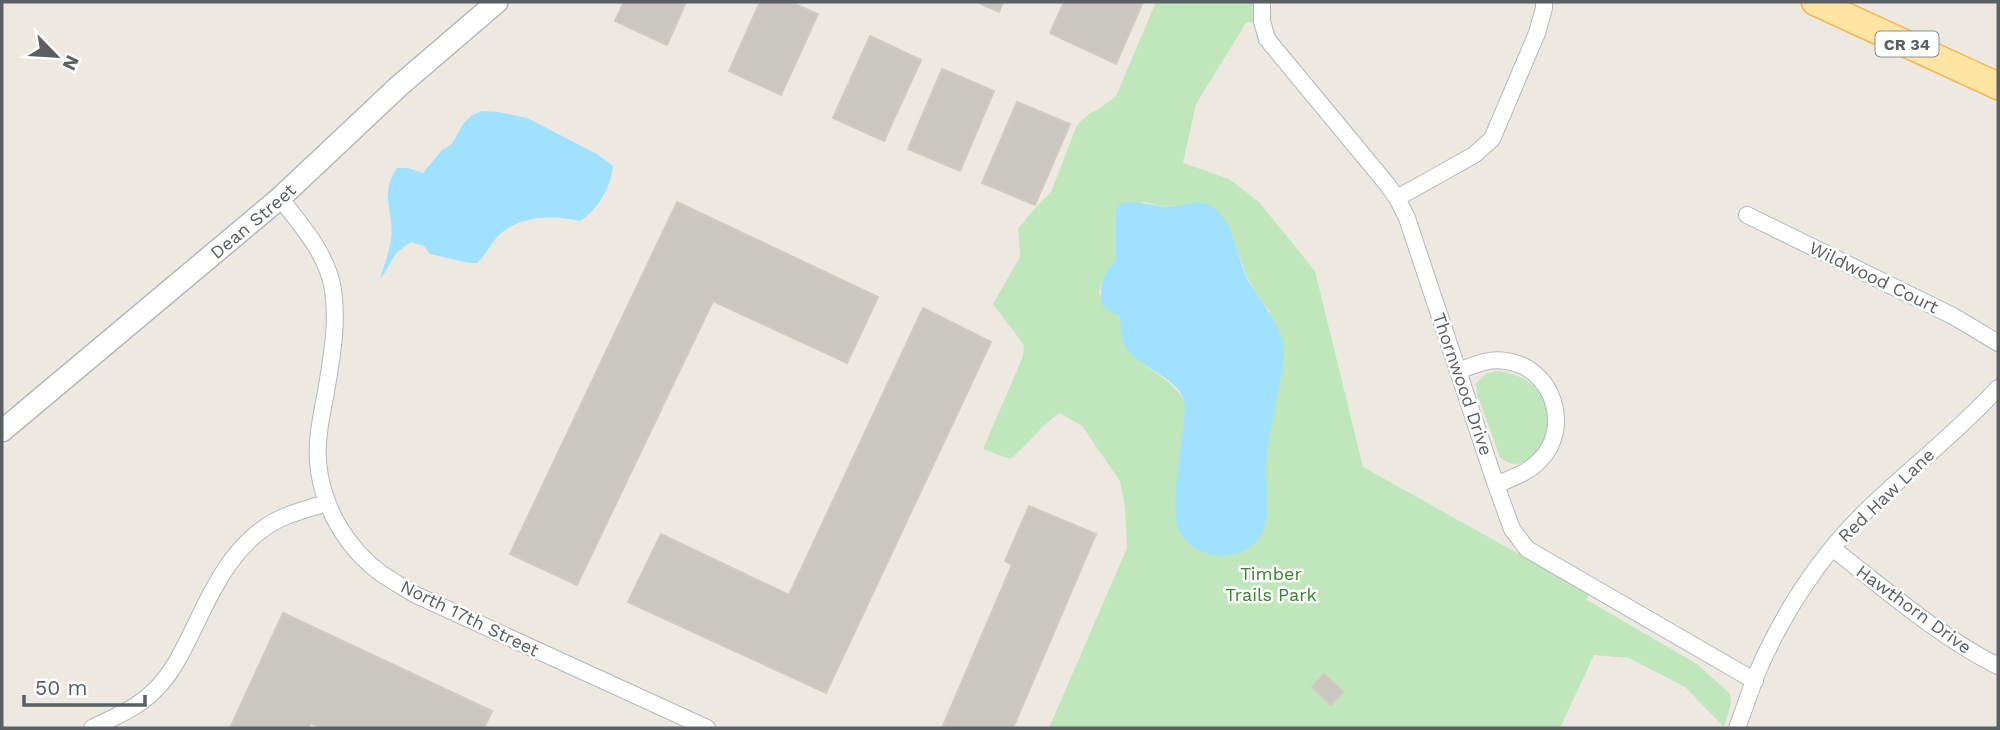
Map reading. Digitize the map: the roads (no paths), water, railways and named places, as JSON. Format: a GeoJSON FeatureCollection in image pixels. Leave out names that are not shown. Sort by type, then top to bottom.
{"type":"FeatureCollection","features":[{"type":"Feature","properties":{"kind":"main road","name":"CR 34"},"geometry":{"type":"LineString","coordinates":[[1815,2],[1998,86]]}},
{"type":"Feature","properties":{"kind":"street","name":"Dean Street"},"geometry":{"type":"LineString","coordinates":[[2,431],[280,198],[399,86],[496,2]]}},
{"type":"Feature","properties":{"kind":"street","name":"Thornwood Drive"},"geometry":{"type":"LineString","coordinates":[[1262,2],[1262,21],[1267,39],[1397,198],[1407,218],[1512,529],[1527,549],[1755,681]]}},
{"type":"Feature","properties":{"kind":"street"},"geometry":{"type":"LineString","coordinates":[[1397,198],[1474,155],[1492,139],[1537,33],[1544,2]]}},
{"type":"Feature","properties":{"kind":"street","name":"North 17th Street"},"geometry":{"type":"LineString","coordinates":[[280,198],[308,234],[325,264],[333,289],[335,320],[318,442],[318,461],[327,503],[342,532],[358,553],[381,573],[414,594],[701,727]]}},
{"type":"Feature","properties":{"kind":"street","name":"Wildwood Court"},"geometry":{"type":"LineString","coordinates":[[1747,215],[1953,316],[1998,343]]}},
{"type":"Feature","properties":{"kind":"street"},"geometry":{"type":"LineString","coordinates":[[1458,371],[1493,360],[1519,364],[1541,379],[1554,401],[1556,428],[1547,452],[1528,470],[1496,485]]}},
{"type":"Feature","properties":{"kind":"street","name":"Red Haw Lane"},"geometry":{"type":"LineString","coordinates":[[1737,728],[1784,619],[1832,548],[1863,514],[1998,388]]}},
{"type":"Feature","properties":{"kind":"street"},"geometry":{"type":"LineString","coordinates":[[92,728],[140,703],[155,691],[181,656],[232,558],[246,544],[263,529],[284,517],[327,503]]}},
{"type":"Feature","properties":{"kind":"street","name":"Hawthorn Drive"},"geometry":{"type":"LineString","coordinates":[[1832,548],[1922,617],[1980,657],[1998,666]]}},
{"type":"Feature","properties":{"kind":"water"},"geometry":{"type":"Polygon","coordinates":[[[482,111],[527,118],[597,154],[613,166],[603,197],[580,221],[536,218],[515,224],[497,237],[477,263],[430,254],[424,246],[411,242],[396,253],[380,278],[391,240],[388,195],[391,178],[397,168],[423,173],[442,150],[452,144],[463,124],[472,115],[482,111]]]}},
{"type":"Feature","properties":{"kind":"water"},"geometry":{"type":"Polygon","coordinates":[[[1129,202],[1172,207],[1200,202],[1219,212],[1230,228],[1246,276],[1274,321],[1282,340],[1283,364],[1266,466],[1265,526],[1254,544],[1244,551],[1220,555],[1208,553],[1196,549],[1179,531],[1175,509],[1184,400],[1173,384],[1128,351],[1122,340],[1120,317],[1103,307],[1102,281],[1116,260],[1116,210],[1120,204],[1129,202]]]}},
{"type":"Feature","properties":{"kind":"park label","name":"Timber Trails Park"},"geometry":{"type":"Point","coordinates":[1271,583]}}]}
